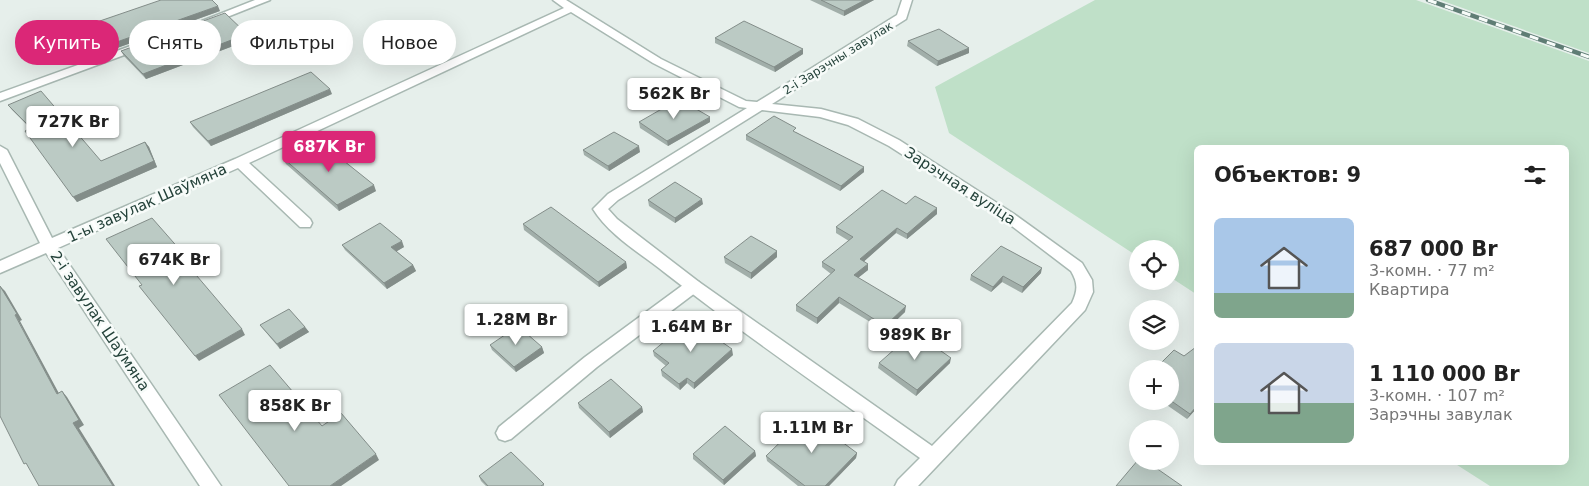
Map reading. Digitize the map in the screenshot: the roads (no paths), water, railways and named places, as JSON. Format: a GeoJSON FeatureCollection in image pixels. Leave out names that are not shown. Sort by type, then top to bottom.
{"type":"FeatureCollection","features":[{"type":"Feature","properties":{"kind":"street"},"geometry":{"type":"LineString","coordinates":[[211,20],[265,0]]}},
{"type":"Feature","properties":{"kind":"street"},"geometry":{"type":"LineString","coordinates":[[558,0],[572,8]]}},
{"type":"Feature","properties":{"kind":"street","name":"2-і Зарэчны завулак"},"geometry":{"type":"LineString","coordinates":[[693,286],[612,224],[600,209],[613,197],[759,108],[902,17],[907,0]]}},
{"type":"Feature","properties":{"kind":"street","name":"Зарэчная вуліца"},"geometry":{"type":"LineString","coordinates":[[572,8],[657,61],[743,104],[759,108],[786,107],[821,113],[853,122],[894,143],[1009,217],[1077,267],[1084,280],[1085,292],[1078,306],[934,458],[905,486]]}},
{"type":"Feature","properties":{"kind":"street","name":"1-ы завулак Шаўмяна"},"geometry":{"type":"LineString","coordinates":[[0,268],[240,162],[572,8]]}},
{"type":"Feature","properties":{"kind":"street"},"geometry":{"type":"LineString","coordinates":[[0,97],[129,49]]}},
{"type":"Feature","properties":{"kind":"street","name":"2-і завулак Шаўмяна"},"geometry":{"type":"LineString","coordinates":[[0,150],[49,246],[211,486]]}},
{"type":"Feature","properties":{"kind":"street","name":"1-ы завулак Шаўмяна"},"geometry":{"type":"LineString","coordinates":[[240,162],[305,223]]}},
{"type":"Feature","properties":{"kind":"street"},"geometry":{"type":"LineString","coordinates":[[505,433],[591,362],[693,286],[934,458]]}},
{"type":"Feature","properties":{"kind":"railway"},"geometry":{"type":"LineString","coordinates":[[1428,0],[1589,57]]}}]}
